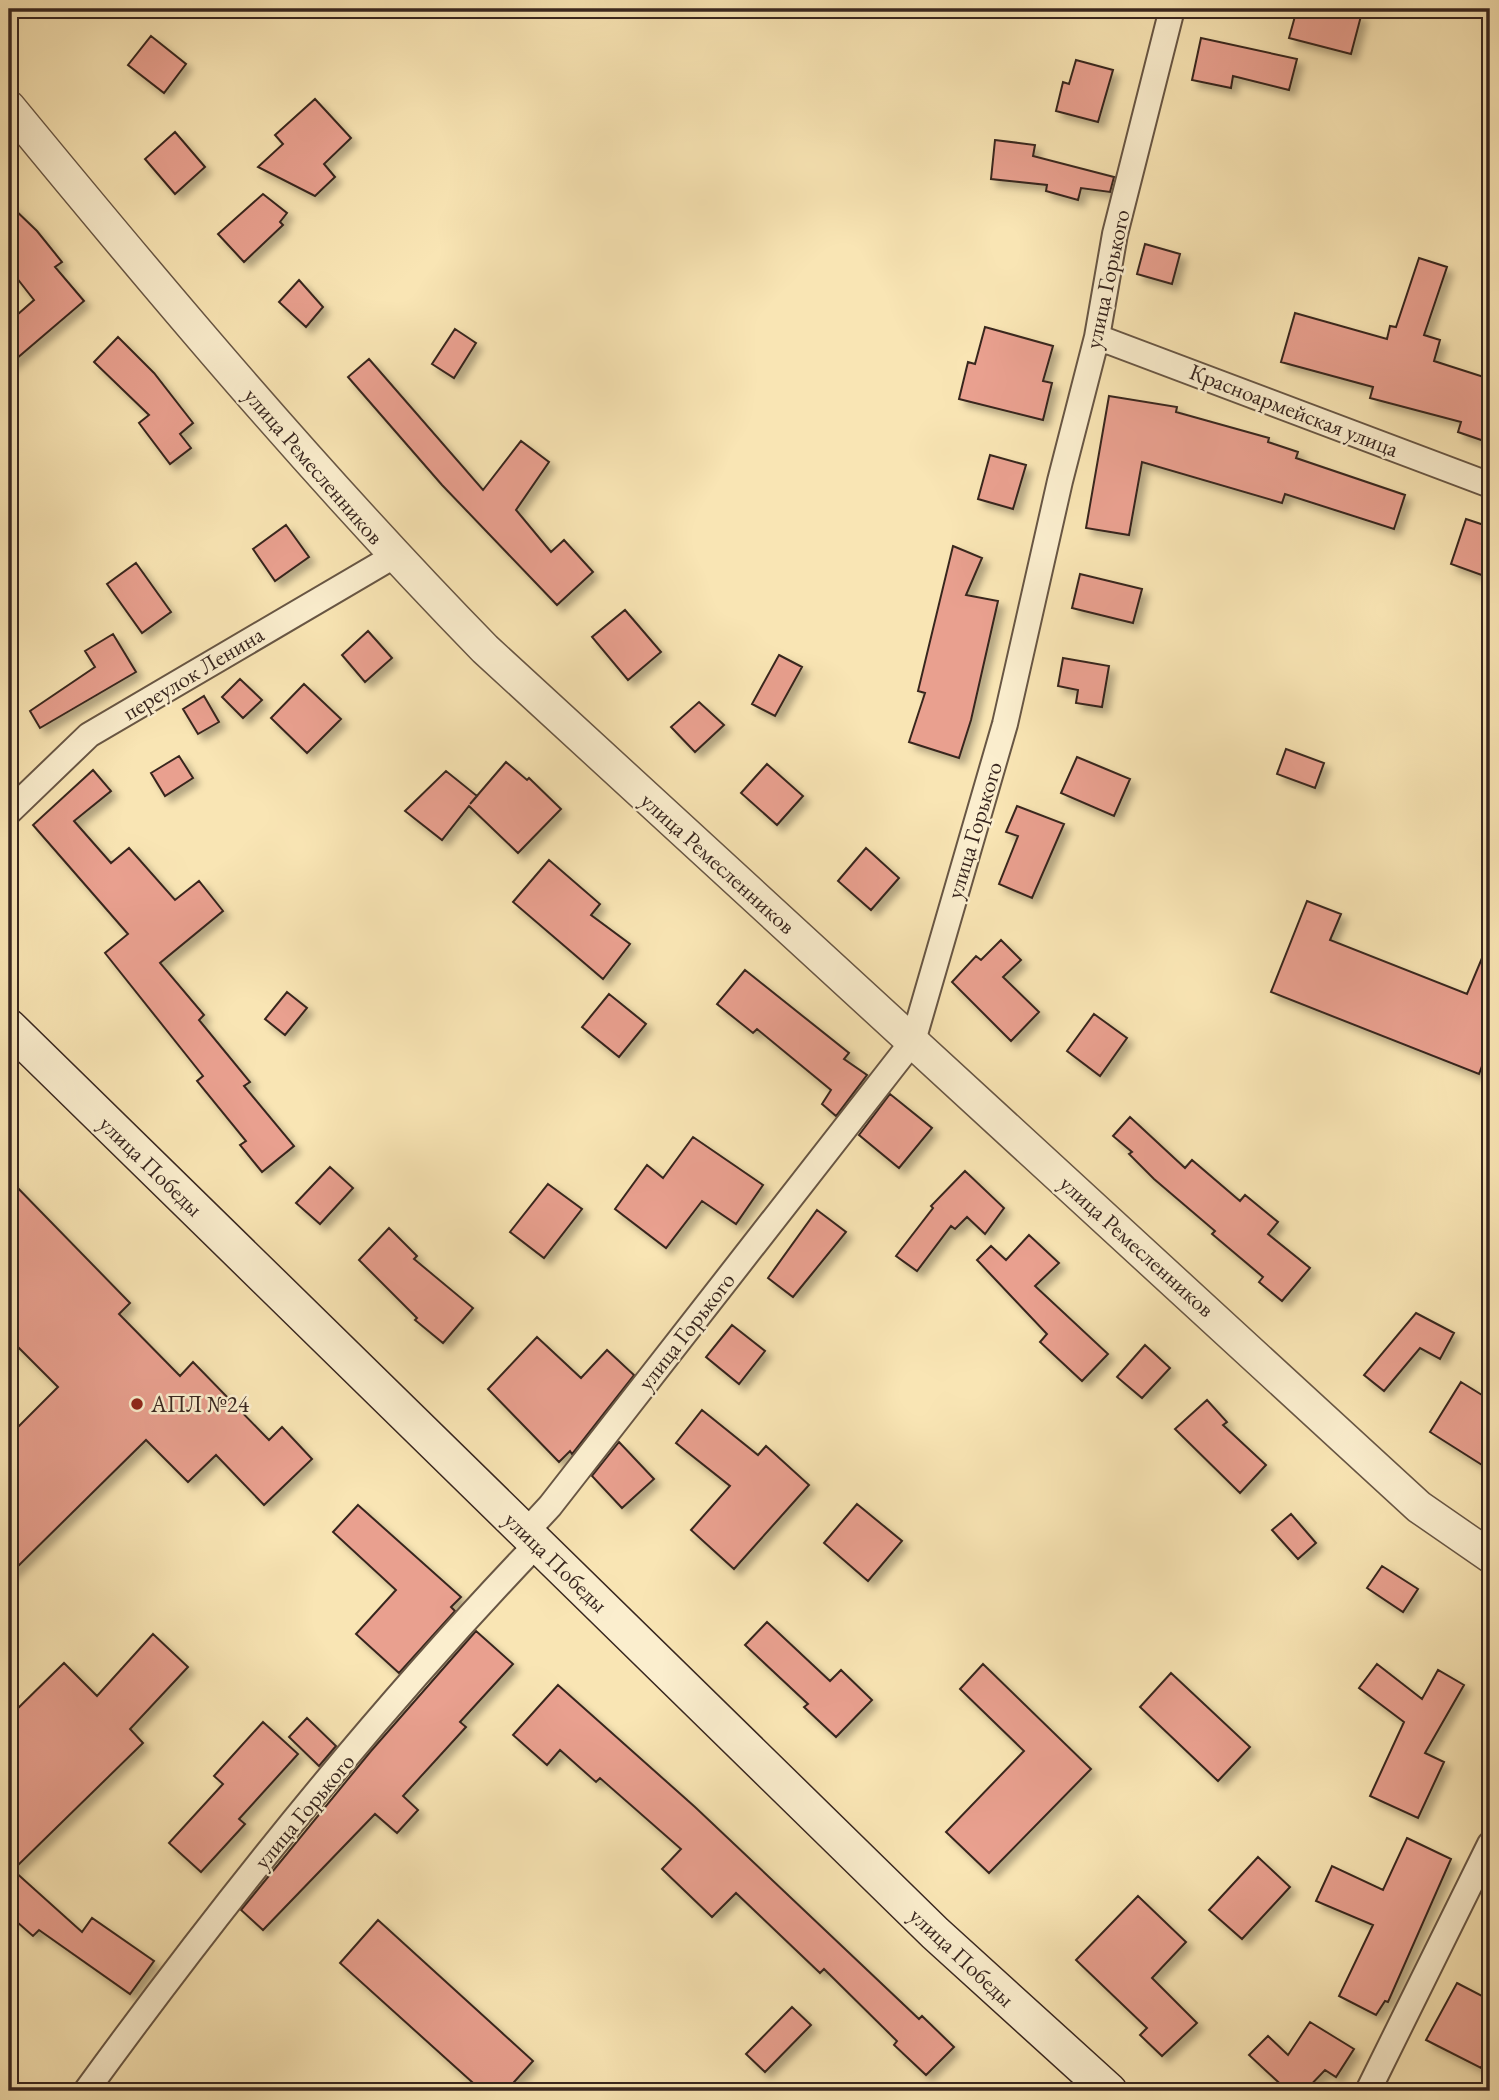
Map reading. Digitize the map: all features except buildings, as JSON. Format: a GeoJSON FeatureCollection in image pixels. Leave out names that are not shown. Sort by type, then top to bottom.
{"type":"FeatureCollection","features":[{"type":"Feature","properties":{"kind":"main road","name":"улица Победы"},"geometry":{"type":"LineString","coordinates":[[9,1027],[935,1933],[1109,2091]]}},
{"type":"Feature","properties":{"kind":"street","name":"улица Горького"},"geometry":{"type":"LineString","coordinates":[[86,2091],[278,1839],[491,1592],[532,1537],[550,1506],[913,1041],[1005,724],[1060,481],[1097,337],[1115,234],[1172,9]]}},
{"type":"Feature","properties":{"kind":"street","name":"улица Ремесленников"},"geometry":{"type":"LineString","coordinates":[[9,107],[164,295],[394,556],[485,649],[1419,1507],[1490,1556]]}},
{"type":"Feature","properties":{"kind":"street","name":"Красноармейская улица"},"geometry":{"type":"LineString","coordinates":[[1097,337],[1490,485]]}},
{"type":"Feature","properties":{"kind":"street","name":"переулок Ленина"},"geometry":{"type":"LineString","coordinates":[[9,812],[89,735],[394,556]]}},
{"type":"Feature","properties":{"kind":"street"},"geometry":{"type":"LineString","coordinates":[[1368,2091],[1490,1844]]}},
{"type":"Feature","properties":{"kind":"place","name":"АПЛ №24"},"geometry":{"type":"Point","coordinates":[137,1404]}}]}
